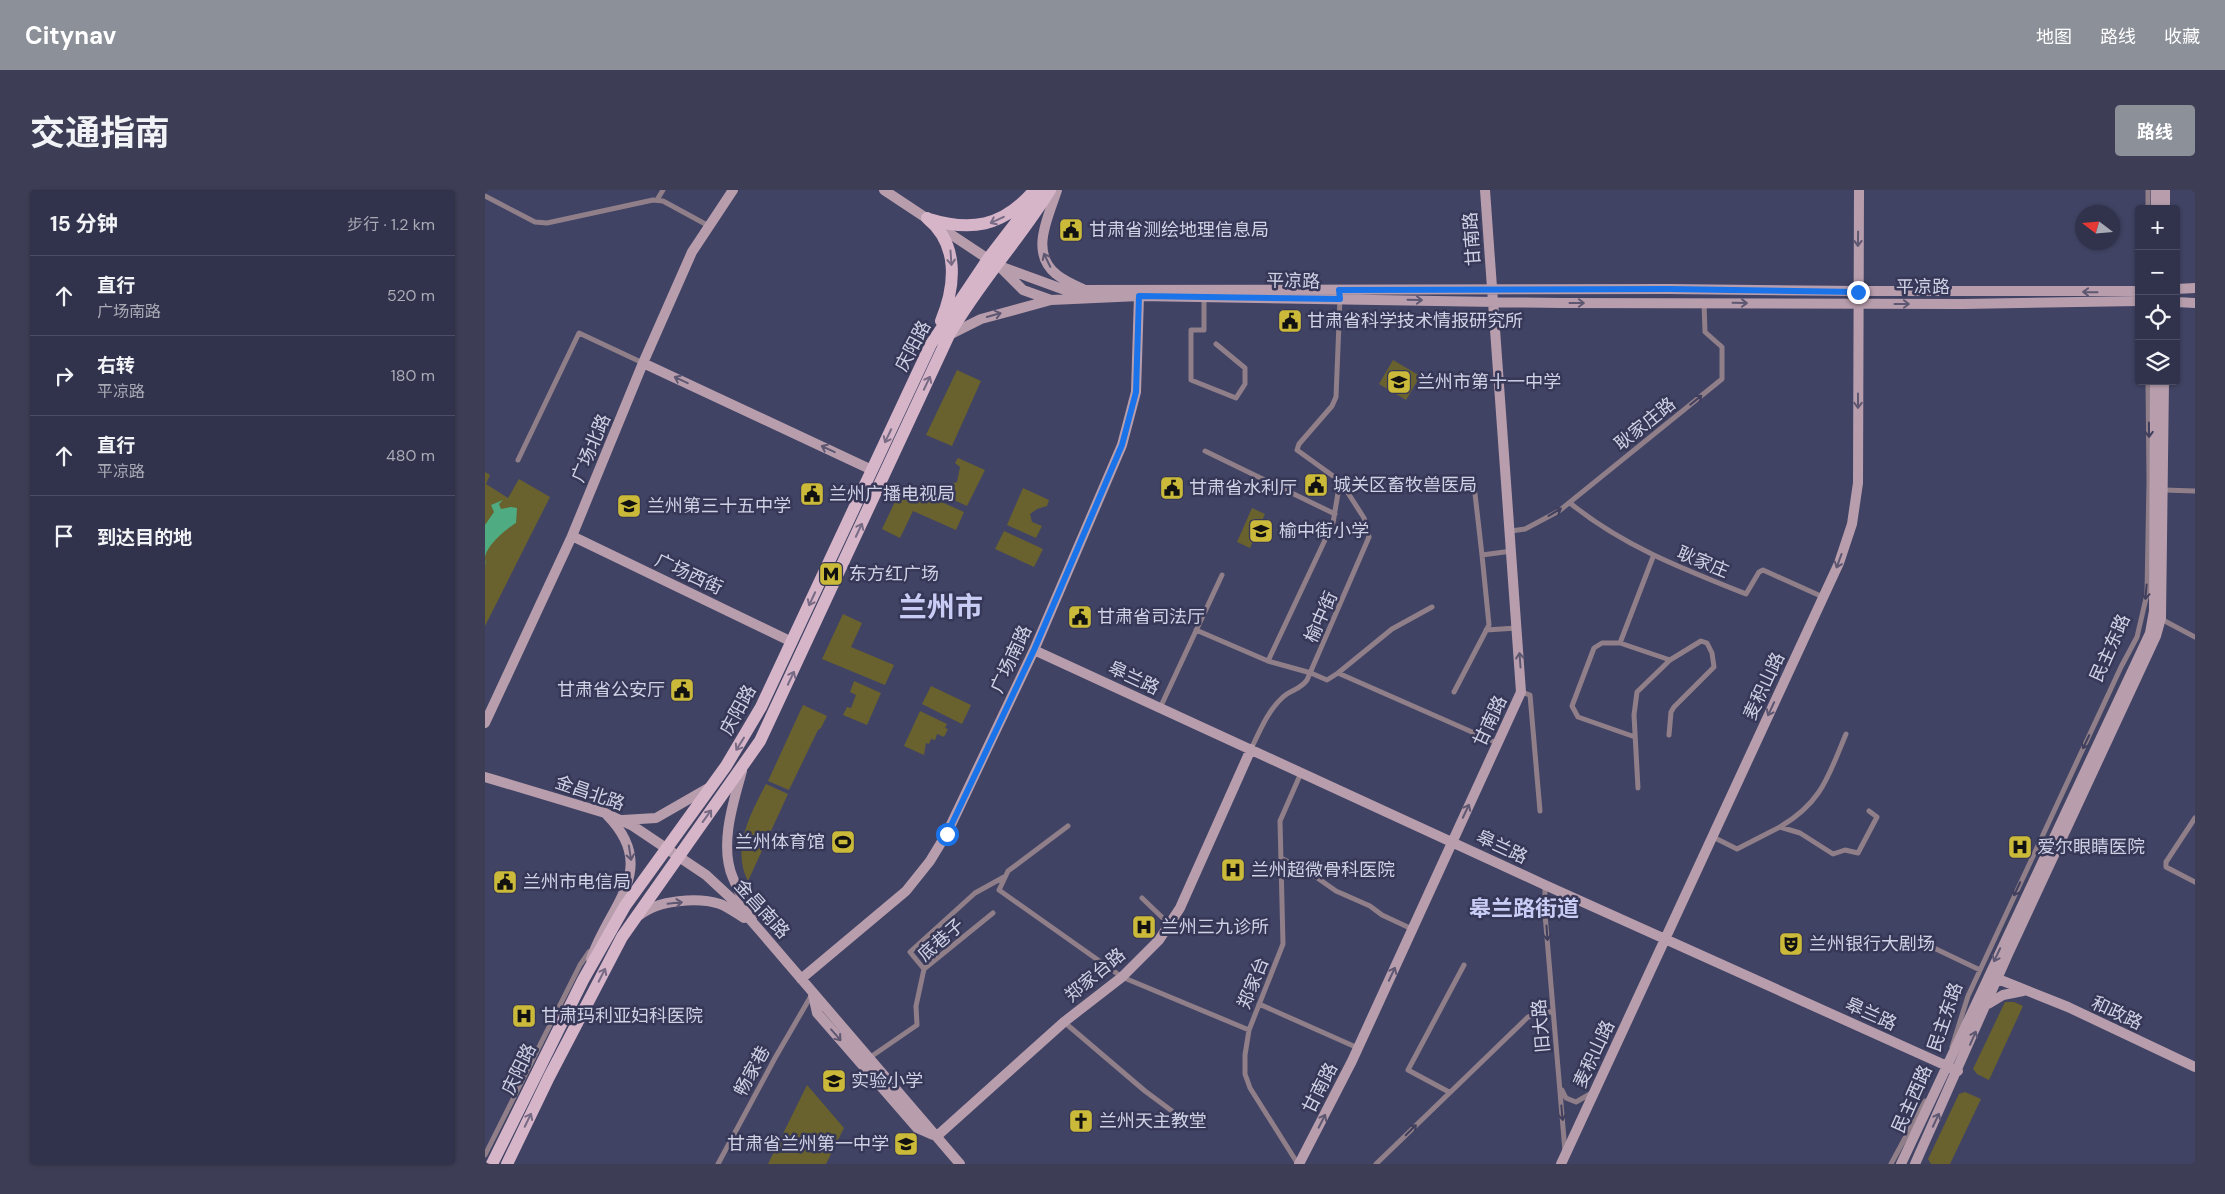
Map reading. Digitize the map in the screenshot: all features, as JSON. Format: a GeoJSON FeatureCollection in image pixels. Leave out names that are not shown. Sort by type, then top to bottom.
{"type":"FeatureCollection","features":[{"type":"Feature","properties":{"kind":"main road"},"geometry":{"type":"LineString","coordinates":[[927,218],[952,224],[985,225],[1011,213],[1034,190]]}},
{"type":"Feature","properties":{"kind":"main road"},"geometry":{"type":"LineString","coordinates":[[993,262],[1041,190]]}},
{"type":"Feature","properties":{"kind":"main road"},"geometry":{"type":"LineString","coordinates":[[993,262],[1050,190]]}},
{"type":"Feature","properties":{"kind":"main road"},"geometry":{"type":"LineString","coordinates":[[927,218],[943,235],[951,255],[951,282],[945,313],[931,344]]}},
{"type":"Feature","properties":{"kind":"main road","name":"庆阳路"},"geometry":{"type":"LineString","coordinates":[[492,1164],[583,980],[625,906],[744,764],[760,741],[949,335],[993,262]]}},
{"type":"Feature","properties":{"kind":"main road","name":"庆阳路"},"geometry":{"type":"LineString","coordinates":[[507,1164],[549,1077],[622,937],[712,785],[761,708],[931,344],[993,262]]}},
{"type":"Feature","properties":{"kind":"street"},"geometry":{"type":"LineString","coordinates":[[657,200],[663,190]]}},
{"type":"Feature","properties":{"kind":"street","name":"广场北路"},"geometry":{"type":"LineString","coordinates":[[485,722],[572,536],[643,363],[692,252],[733,190]]}},
{"type":"Feature","properties":{"kind":"street","name":"平凉路"},"geometry":{"type":"LineString","coordinates":[[884,190],[993,262],[1023,290],[1051,300],[1139,296],[1204,298],[1493,290],[2135,291]]}},
{"type":"Feature","properties":{"kind":"street"},"geometry":{"type":"LineString","coordinates":[[1057,190],[1043,230],[1043,252],[1045,259],[1055,274],[1084,290]]}},
{"type":"Feature","properties":{"kind":"street"},"geometry":{"type":"LineString","coordinates":[[1052,206],[1062,190]]}},
{"type":"Feature","properties":{"kind":"street","name":"甘南路"},"geometry":{"type":"LineString","coordinates":[[1298,1164],[1358,1048],[1521,692],[1513,551],[1485,190]]}},
{"type":"Feature","properties":{"kind":"street","name":"麦积山路"},"geometry":{"type":"LineString","coordinates":[[1564,1161],[1839,563],[1851,524],[1857,483],[1859,190]]}},
{"type":"Feature","properties":{"kind":"street"},"geometry":{"type":"LineString","coordinates":[[2148,190],[2148,205]]}},
{"type":"Feature","properties":{"kind":"street"},"geometry":{"type":"LineString","coordinates":[[2156,190],[2156,205]]}},
{"type":"Feature","properties":{"kind":"street"},"geometry":{"type":"LineString","coordinates":[[2165,190],[2165,205]]}},
{"type":"Feature","properties":{"kind":"street"},"geometry":{"type":"LineString","coordinates":[[485,196],[535,222],[547,223],[657,200],[670,204],[709,226]]}},
{"type":"Feature","properties":{"kind":"street","name":"平凉路"},"geometry":{"type":"LineString","coordinates":[[993,262],[1065,290],[1339,294],[1561,303],[1858,304],[2135,301]]}},
{"type":"Feature","properties":{"kind":"street"},"geometry":{"type":"LineString","coordinates":[[2180,288],[2195,288]]}},
{"type":"Feature","properties":{"kind":"street","name":"榆中街"},"geometry":{"type":"LineString","coordinates":[[1251,750],[1270,711],[1283,697],[1303,686],[1311,673],[1369,537],[1364,518],[1341,482],[1297,450],[1299,444],[1332,406],[1336,397],[1339,294]]}},
{"type":"Feature","properties":{"kind":"street","name":"广场南路"},"geometry":{"type":"LineString","coordinates":[[801,979],[905,892],[930,861],[947,834],[1034,650],[1122,445],[1131,416],[1138,370],[1139,296]]}},
{"type":"Feature","properties":{"kind":"street"},"geometry":{"type":"LineString","coordinates":[[1204,298],[1204,330],[1191,330],[1191,380],[1236,398],[1245,384],[1245,368],[1216,344]]}},
{"type":"Feature","properties":{"kind":"street"},"geometry":{"type":"LineString","coordinates":[[949,335],[981,319],[1051,300]]}},
{"type":"Feature","properties":{"kind":"street","name":"耿家庄路"},"geometry":{"type":"LineString","coordinates":[[1511,531],[1525,529],[1559,511],[1722,379],[1722,347],[1705,332],[1705,302]]}},
{"type":"Feature","properties":{"kind":"street"},"geometry":{"type":"LineString","coordinates":[[2180,302],[2195,303]]}},
{"type":"Feature","properties":{"kind":"street"},"geometry":{"type":"LineString","coordinates":[[518,460],[579,333],[872,470]]}},
{"type":"Feature","properties":{"kind":"street","name":"民主东路"},"geometry":{"type":"LineString","coordinates":[[1946,1065],[1984,973],[2126,669],[2137,637],[2147,594],[2149,481],[2147,385]]}},
{"type":"Feature","properties":{"kind":"street","name":"民主东路"},"geometry":{"type":"LineString","coordinates":[[2126,669],[2150,633],[2154,611],[2155,385]]}},
{"type":"Feature","properties":{"kind":"street","name":"民主东路"},"geometry":{"type":"LineString","coordinates":[[1958,1070],[2156,636],[2161,618],[2164,385]]}},
{"type":"Feature","properties":{"kind":"street"},"geometry":{"type":"LineString","coordinates":[[1205,451],[1335,514]]}},
{"type":"Feature","properties":{"kind":"street","name":"榆中街"},"geometry":{"type":"LineString","coordinates":[[1268,661],[1333,523],[1341,482]]}},
{"type":"Feature","properties":{"kind":"street"},"geometry":{"type":"LineString","coordinates":[[1454,692],[1489,625],[1474,484]]}},
{"type":"Feature","properties":{"kind":"street"},"geometry":{"type":"LineString","coordinates":[[2164,490],[2195,491]]}},
{"type":"Feature","properties":{"kind":"street","name":"耿家庄"},"geometry":{"type":"LineString","coordinates":[[1569,503],[1596,524],[1653,556],[1746,594],[1759,572],[1763,570],[1823,597]]}},
{"type":"Feature","properties":{"kind":"street","name":"广场西街"},"geometry":{"type":"LineString","coordinates":[[572,536],[792,642]]}},
{"type":"Feature","properties":{"kind":"street"},"geometry":{"type":"LineString","coordinates":[[1482,554],[1513,551]]}},
{"type":"Feature","properties":{"kind":"street"},"geometry":{"type":"LineString","coordinates":[[1620,643],[1653,556]]}},
{"type":"Feature","properties":{"kind":"street"},"geometry":{"type":"LineString","coordinates":[[1160,708],[1222,575]]}},
{"type":"Feature","properties":{"kind":"street"},"geometry":{"type":"LineString","coordinates":[[1196,630],[1268,661],[1311,673],[1327,680],[1392,629],[1432,607]]}},
{"type":"Feature","properties":{"kind":"street"},"geometry":{"type":"LineString","coordinates":[[2161,618],[2195,637]]}},
{"type":"Feature","properties":{"kind":"street"},"geometry":{"type":"LineString","coordinates":[[1486,630],[1517,628]]}},
{"type":"Feature","properties":{"kind":"street"},"geometry":{"type":"LineString","coordinates":[[1638,788],[1634,715],[1637,692],[1670,660],[1701,641],[1707,642],[1714,667],[1674,707],[1671,712],[1669,735]]}},
{"type":"Feature","properties":{"kind":"street"},"geometry":{"type":"LineString","coordinates":[[1635,737],[1578,717],[1572,706],[1594,648],[1602,643],[1620,643],[1670,660]]}},
{"type":"Feature","properties":{"kind":"street","name":"皋兰路"},"geometry":{"type":"LineString","coordinates":[[1034,650],[1545,885],[1958,1070]]}},
{"type":"Feature","properties":{"kind":"street"},"geometry":{"type":"LineString","coordinates":[[1338,673],[1498,744]]}},
{"type":"Feature","properties":{"kind":"street"},"geometry":{"type":"LineString","coordinates":[[1521,692],[1530,695],[1540,811]]}},
{"type":"Feature","properties":{"kind":"street"},"geometry":{"type":"LineString","coordinates":[[1712,836],[1737,849],[1802,814],[1825,783],[1846,734]]}},
{"type":"Feature","properties":{"kind":"street","name":"郑家台路"},"geometry":{"type":"LineString","coordinates":[[937,1136],[1064,1022],[1122,977],[1159,940],[1180,908],[1251,750]]}},
{"type":"Feature","properties":{"kind":"street"},"geometry":{"type":"LineString","coordinates":[[744,764],[733,800],[727,846],[732,877],[762,933]]}},
{"type":"Feature","properties":{"kind":"street","name":"郑家台"},"geometry":{"type":"LineString","coordinates":[[1298,1164],[1250,1088],[1245,1074],[1245,1055],[1249,1030],[1283,944],[1280,821],[1301,773]]}},
{"type":"Feature","properties":{"kind":"street","name":"金昌北路"},"geometry":{"type":"LineString","coordinates":[[485,776],[605,813],[622,820],[672,851]]}},
{"type":"Feature","properties":{"kind":"street"},"geometry":{"type":"LineString","coordinates":[[622,820],[656,818],[712,785]]}},
{"type":"Feature","properties":{"kind":"street"},"geometry":{"type":"LineString","coordinates":[[1780,827],[1800,834],[1833,854],[1845,850],[1858,853],[1877,817],[1869,811]]}},
{"type":"Feature","properties":{"kind":"street"},"geometry":{"type":"LineString","coordinates":[[485,1155],[581,965],[596,944],[625,889],[632,855],[622,830],[605,813]]}},
{"type":"Feature","properties":{"kind":"street"},"geometry":{"type":"LineString","coordinates":[[2195,818],[2165,862],[2165,867],[2170,871],[2195,882]]}},
{"type":"Feature","properties":{"kind":"street"},"geometry":{"type":"LineString","coordinates":[[1068,826],[1008,870],[999,890],[1122,977],[1249,1030]]}},
{"type":"Feature","properties":{"kind":"street","name":"金昌南路"},"geometry":{"type":"LineString","coordinates":[[672,851],[719,886],[762,933],[960,1164]]}},
{"type":"Feature","properties":{"kind":"street"},"geometry":{"type":"LineString","coordinates":[[1281,858],[1316,877],[1335,891],[1371,906],[1382,915],[1412,929]]}},
{"type":"Feature","properties":{"kind":"street"},"geometry":{"type":"LineString","coordinates":[[924,969],[910,952],[975,894],[1004,877]]}},
{"type":"Feature","properties":{"kind":"street","name":"旧大路"},"geometry":{"type":"LineString","coordinates":[[1545,885],[1545,914],[1559,1076],[1564,1161]]}},
{"type":"Feature","properties":{"kind":"street"},"geometry":{"type":"LineString","coordinates":[[1142,898],[1169,925]]}},
{"type":"Feature","properties":{"kind":"street"},"geometry":{"type":"LineString","coordinates":[[622,937],[637,917],[647,909],[691,902],[719,904],[743,917],[762,933]]}},
{"type":"Feature","properties":{"kind":"street","name":"底巷子"},"geometry":{"type":"LineString","coordinates":[[869,1058],[917,1026],[916,1006],[924,969],[993,913]]}},
{"type":"Feature","properties":{"kind":"street"},"geometry":{"type":"LineString","coordinates":[[1915,939],[1984,973]]}},
{"type":"Feature","properties":{"kind":"street"},"geometry":{"type":"LineString","coordinates":[[583,980],[596,944]]}},
{"type":"Feature","properties":{"kind":"street"},"geometry":{"type":"LineString","coordinates":[[1449,1092],[1409,1070],[1464,965]]}},
{"type":"Feature","properties":{"kind":"street","name":"和政路"},"geometry":{"type":"LineString","coordinates":[[1984,973],[2024,991],[2068,1007],[2195,1068]]}},
{"type":"Feature","properties":{"kind":"street"},"geometry":{"type":"LineString","coordinates":[[1988,1005],[2003,995],[2024,991]]}},
{"type":"Feature","properties":{"kind":"street","name":"金昌南路"},"geometry":{"type":"LineString","coordinates":[[813,994],[817,1013],[909,1119],[917,1128],[937,1136]]}},
{"type":"Feature","properties":{"kind":"street","name":"畅家巷"},"geometry":{"type":"LineString","coordinates":[[718,1164],[775,1058],[813,994]]}},
{"type":"Feature","properties":{"kind":"street"},"geometry":{"type":"LineString","coordinates":[[1259,1004],[1358,1048]]}},
{"type":"Feature","properties":{"kind":"street"},"geometry":{"type":"LineString","coordinates":[[1376,1164],[1529,1016],[1553,1011]]}},
{"type":"Feature","properties":{"kind":"street"},"geometry":{"type":"LineString","coordinates":[[1064,1022],[1145,1091],[1176,1114]]}},
{"type":"Feature","properties":{"kind":"street","name":"民主西路"},"geometry":{"type":"LineString","coordinates":[[1891,1164],[1946,1065]]}},
{"type":"Feature","properties":{"kind":"street","name":"民主西路"},"geometry":{"type":"LineString","coordinates":[[1901,1164],[1946,1065]]}},
{"type":"Feature","properties":{"kind":"street","name":"民主西路"},"geometry":{"type":"LineString","coordinates":[[1915,1164],[1958,1070]]}},
{"type":"Feature","properties":{"kind":"street"},"geometry":{"type":"LineString","coordinates":[[1559,1076],[1563,1094],[1566,1098],[1576,1102],[1589,1095],[1601,1077]]}},
{"type":"Feature","properties":{"kind":"shaded area"},"geometry":{"type":"Polygon","coordinates":[[[1393,360],[1420,376],[1406,400],[1379,384],[1393,360]]]}},
{"type":"Feature","properties":{"kind":"shaded area"},"geometry":{"type":"Polygon","coordinates":[[[957,370],[981,381],[952,446],[926,435],[957,370]]]}},
{"type":"Feature","properties":{"kind":"shaded area"},"geometry":{"type":"Polygon","coordinates":[[[958,458],[985,470],[967,506],[943,495],[948,485],[957,482],[960,467],[955,463],[958,458]]]}},
{"type":"Feature","properties":{"kind":"shaded area"},"geometry":{"type":"Polygon","coordinates":[[[485,472],[490,475],[486,484],[508,498],[519,479],[550,497],[485,626],[485,472]]]}},
{"type":"Feature","properties":{"kind":"shaded area"},"geometry":{"type":"Polygon","coordinates":[[[903,485],[964,512],[956,530],[913,511],[900,538],[882,529],[903,485]]]}},
{"type":"Feature","properties":{"kind":"shaded area"},"geometry":{"type":"Polygon","coordinates":[[[1023,488],[1049,500],[1047,506],[1037,509],[1030,514],[1032,522],[1042,526],[1036,538],[1007,525],[1023,488]]]}},
{"type":"Feature","properties":{"kind":"shaded area"},"geometry":{"type":"Polygon","coordinates":[[[503,500],[499,504],[501,509],[517,508],[516,523],[493,543],[485,558],[485,525],[494,512],[491,505],[503,500]]]}},
{"type":"Feature","properties":{"kind":"shaded area"},"geometry":{"type":"Polygon","coordinates":[[[1252,508],[1265,514],[1250,548],[1237,542],[1252,508]]]}},
{"type":"Feature","properties":{"kind":"shaded area"},"geometry":{"type":"Polygon","coordinates":[[[1004,531],[1043,549],[1034,567],[995,549],[1004,531]]]}},
{"type":"Feature","properties":{"kind":"shaded area"},"geometry":{"type":"Polygon","coordinates":[[[843,614],[862,623],[851,647],[894,665],[885,685],[822,659],[843,614]]]}},
{"type":"Feature","properties":{"kind":"shaded area"},"geometry":{"type":"Polygon","coordinates":[[[854,681],[881,693],[867,725],[843,715],[847,707],[851,708],[856,695],[850,692],[854,681]]]}},
{"type":"Feature","properties":{"kind":"shaded area"},"geometry":{"type":"Polygon","coordinates":[[[931,686],[971,705],[962,724],[922,704],[931,686]]]}},
{"type":"Feature","properties":{"kind":"shaded area"},"geometry":{"type":"Polygon","coordinates":[[[803,705],[827,716],[818,730],[789,790],[768,781],[803,705]]]}},
{"type":"Feature","properties":{"kind":"shaded area"},"geometry":{"type":"Polygon","coordinates":[[[920,711],[947,724],[945,728],[948,729],[944,737],[937,734],[935,740],[931,739],[929,744],[926,743],[924,755],[904,746],[920,711]]]}},
{"type":"Feature","properties":{"kind":"shaded area"},"geometry":{"type":"Polygon","coordinates":[[[766,784],[788,794],[748,881],[743,869],[742,844],[749,819],[766,784]]]}},
{"type":"Feature","properties":{"kind":"shaded area"},"geometry":{"type":"Polygon","coordinates":[[[2005,1002],[2014,1002],[2023,1006],[1989,1080],[1977,1074],[1973,1069],[2005,1002]]]}},
{"type":"Feature","properties":{"kind":"shaded area"},"geometry":{"type":"Polygon","coordinates":[[[807,1085],[844,1128],[826,1164],[768,1164],[807,1085]]]}},
{"type":"Feature","properties":{"kind":"shaded area"},"geometry":{"type":"Polygon","coordinates":[[[1965,1092],[1981,1099],[1950,1164],[1931,1164],[1928,1159],[1959,1094],[1965,1092]]]}},
{"type":"Feature","properties":{"kind":"place","name":"甘肃省测绘地理信息局"},"geometry":{"type":"Point","coordinates":[1071,230]}},
{"type":"Feature","properties":{"kind":"place","name":"甘肃省科学技术情报研究所"},"geometry":{"type":"Point","coordinates":[1290,321]}},
{"type":"Feature","properties":{"kind":"place","name":"兰州市第十一中学"},"geometry":{"type":"Point","coordinates":[1399,382]}},
{"type":"Feature","properties":{"kind":"place","name":"城关区畜牧兽医局"},"geometry":{"type":"Point","coordinates":[1316,485]}},
{"type":"Feature","properties":{"kind":"place","name":"甘肃省水利厅"},"geometry":{"type":"Point","coordinates":[1172,488]}},
{"type":"Feature","properties":{"kind":"place","name":"兰州广播电视局"},"geometry":{"type":"Point","coordinates":[812,494]}},
{"type":"Feature","properties":{"kind":"place","name":"兰州第三十五中学"},"geometry":{"type":"Point","coordinates":[629,506]}},
{"type":"Feature","properties":{"kind":"place","name":"榆中街小学"},"geometry":{"type":"Point","coordinates":[1261,531]}},
{"type":"Feature","properties":{"kind":"place","name":"东方红广场"},"geometry":{"type":"Point","coordinates":[831,574]}},
{"type":"Feature","properties":{"kind":"place","name":"甘肃省司法厅"},"geometry":{"type":"Point","coordinates":[1080,617]}},
{"type":"Feature","properties":{"kind":"place","name":"甘肃省公安厅"},"geometry":{"type":"Point","coordinates":[682,690]}},
{"type":"Feature","properties":{"kind":"place","name":"兰州体育馆"},"geometry":{"type":"Point","coordinates":[843,842]}},
{"type":"Feature","properties":{"kind":"place","name":"爱尔眼睛医院"},"geometry":{"type":"Point","coordinates":[2020,847]}},
{"type":"Feature","properties":{"kind":"place","name":"兰州超微骨科医院"},"geometry":{"type":"Point","coordinates":[1233,870]}},
{"type":"Feature","properties":{"kind":"place","name":"兰州市电信局"},"geometry":{"type":"Point","coordinates":[505,882]}},
{"type":"Feature","properties":{"kind":"place","name":"兰州三九诊所"},"geometry":{"type":"Point","coordinates":[1144,927]}},
{"type":"Feature","properties":{"kind":"place","name":"兰州银行大剧场"},"geometry":{"type":"Point","coordinates":[1791,944]}},
{"type":"Feature","properties":{"kind":"place","name":"甘肃玛利亚妇科医院"},"geometry":{"type":"Point","coordinates":[524,1016]}},
{"type":"Feature","properties":{"kind":"place","name":"实验小学"},"geometry":{"type":"Point","coordinates":[834,1081]}},
{"type":"Feature","properties":{"kind":"place","name":"兰州天主教堂"},"geometry":{"type":"Point","coordinates":[1081,1121]}},
{"type":"Feature","properties":{"kind":"place","name":"甘肃省兰州第一中学"},"geometry":{"type":"Point","coordinates":[906,1144]}},
{"type":"Feature","properties":{"kind":"district","name":"兰州市"},"geometry":{"type":"Point","coordinates":[941,607]}},
{"type":"Feature","properties":{"kind":"district","name":"皋兰路街道"},"geometry":{"type":"Point","coordinates":[1524,908]}},
{"type":"Feature","properties":{"kind":"route"},"geometry":{"type":"LineString","coordinates":[[947,834],[1034,650],[1122,445],[1136,392],[1139,296],[1340,299],[1339,290],[1669,289],[1858,292]]}}]}
